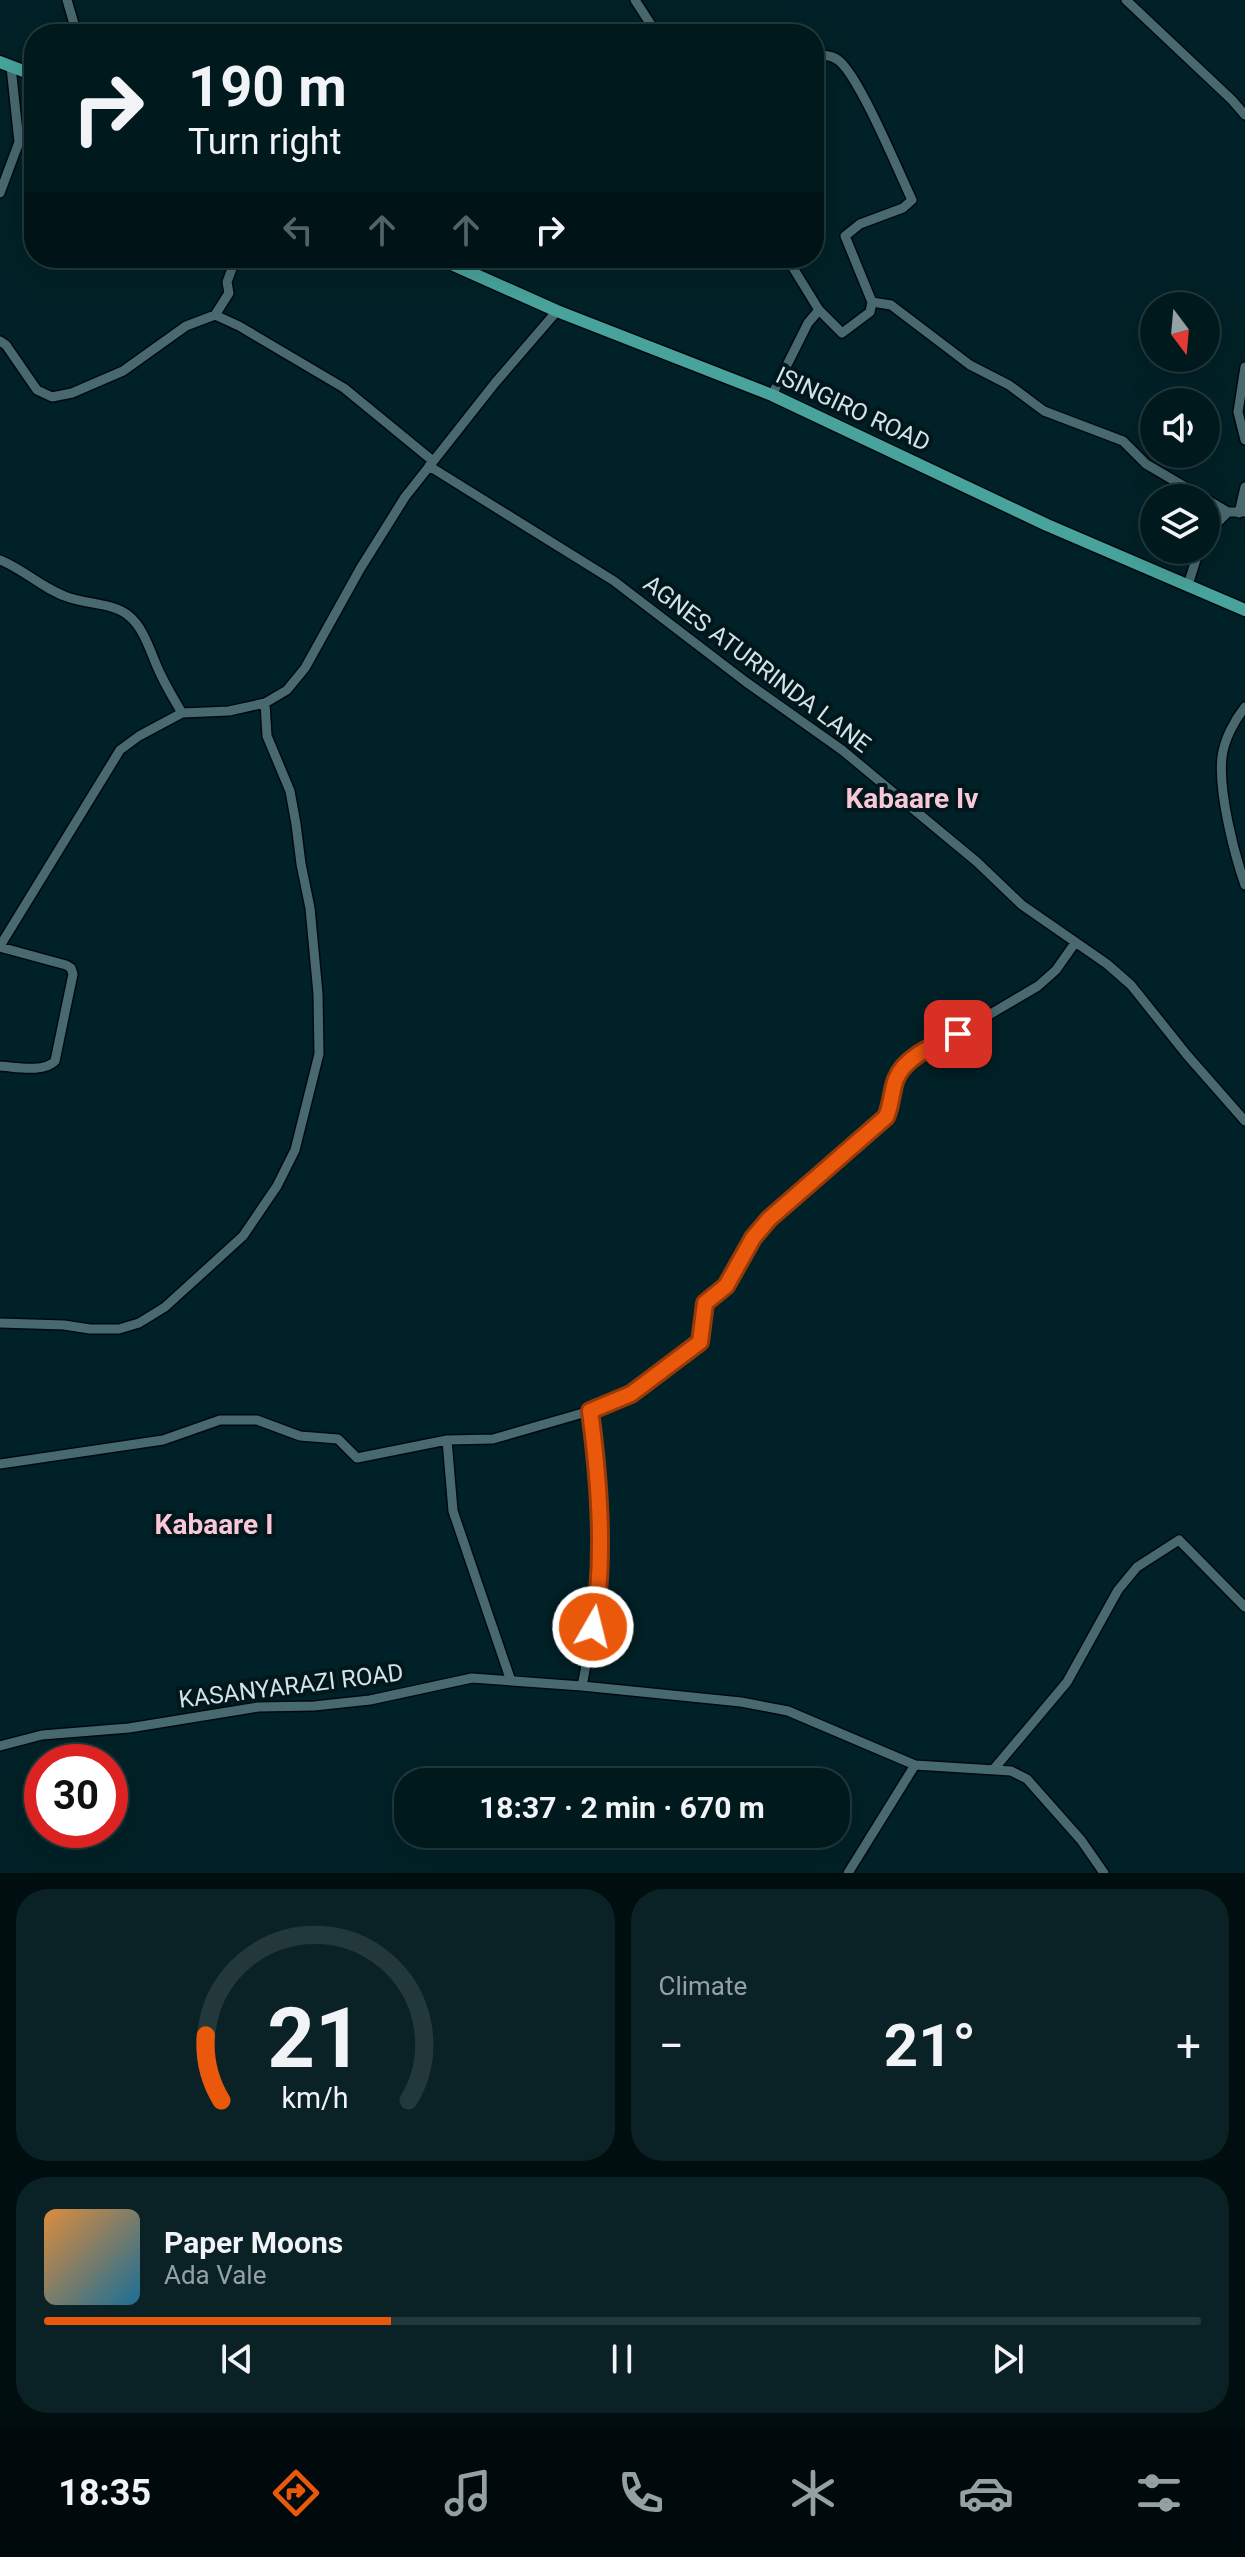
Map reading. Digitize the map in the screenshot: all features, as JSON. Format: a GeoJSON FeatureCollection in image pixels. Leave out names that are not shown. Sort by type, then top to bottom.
{"type":"FeatureCollection","features":[{"type":"Feature","properties":{"kind":"main road","name":"ISINGIRO ROAD"},"geometry":{"type":"LineString","coordinates":[[460,268],[557,311],[772,395],[1047,525],[1245,610]]}},
{"type":"Feature","properties":{"kind":"street"},"geometry":{"type":"LineString","coordinates":[[67,0],[74,24]]}},
{"type":"Feature","properties":{"kind":"street"},"geometry":{"type":"LineString","coordinates":[[635,0],[651,24]]}},
{"type":"Feature","properties":{"kind":"street"},"geometry":{"type":"LineString","coordinates":[[1126,0],[1245,115]]}},
{"type":"Feature","properties":{"kind":"street"},"geometry":{"type":"LineString","coordinates":[[793,268],[819,310],[842,333],[870,312],[872,302],[845,236],[860,224],[903,208],[912,200],[857,85],[838,60],[824,55]]}},
{"type":"Feature","properties":{"kind":"street"},"geometry":{"type":"LineString","coordinates":[[0,193],[19,142],[6,65]]}},
{"type":"Feature","properties":{"kind":"street"},"geometry":{"type":"LineString","coordinates":[[0,341],[37,390],[52,397],[72,393],[123,371],[186,326],[215,315],[229,293],[227,282],[232,268]]}},
{"type":"Feature","properties":{"kind":"street"},"geometry":{"type":"LineString","coordinates":[[872,302],[891,305],[970,365],[1009,385],[1044,411],[1123,441],[1146,464],[1181,484]]}},
{"type":"Feature","properties":{"kind":"street"},"geometry":{"type":"LineString","coordinates":[[772,395],[808,323],[819,310]]}},
{"type":"Feature","properties":{"kind":"street"},"geometry":{"type":"LineString","coordinates":[[0,1066],[43,1067],[55,1061],[73,974],[71,968],[0,947],[120,750],[182,713],[229,711],[265,703],[287,690],[305,668],[386,526],[495,383],[557,311]]}},
{"type":"Feature","properties":{"kind":"street","name":"AGNES ATURRINDA LANE"},"geometry":{"type":"LineString","coordinates":[[215,315],[344,388],[431,464],[614,581],[746,682],[842,750],[977,862],[1022,905],[1107,964],[1131,985],[1245,1121]]}},
{"type":"Feature","properties":{"kind":"street"},"geometry":{"type":"LineString","coordinates":[[1245,367],[1238,412],[1245,440]]}},
{"type":"Feature","properties":{"kind":"street"},"geometry":{"type":"LineString","coordinates":[[1220,507],[1228,512],[1242,512],[1245,487]]}},
{"type":"Feature","properties":{"kind":"street"},"geometry":{"type":"LineString","coordinates":[[1220,520],[1228,512]]}},
{"type":"Feature","properties":{"kind":"street"},"geometry":{"type":"LineString","coordinates":[[0,560],[59,594],[128,614],[141,631],[182,713]]}},
{"type":"Feature","properties":{"kind":"street"},"geometry":{"type":"LineString","coordinates":[[1188,585],[1195,564]]}},
{"type":"Feature","properties":{"kind":"street"},"geometry":{"type":"LineString","coordinates":[[0,1323],[119,1329],[139,1323],[165,1307],[243,1236],[277,1186],[295,1150],[319,1054],[318,994],[310,908],[290,791],[267,736],[265,703]]}},
{"type":"Feature","properties":{"kind":"street"},"geometry":{"type":"LineString","coordinates":[[1245,707],[1231,731],[1221,760],[1228,819],[1245,885]]}},
{"type":"Feature","properties":{"kind":"street"},"geometry":{"type":"LineString","coordinates":[[0,1464],[163,1440],[220,1420],[257,1420],[300,1436],[338,1439],[357,1458],[447,1440],[493,1439],[590,1411],[631,1394],[700,1342],[705,1303],[726,1286],[753,1238],[769,1219],[886,1117],[892,1104],[895,1080],[904,1065],[1038,986],[1056,970],[1075,943]]}},
{"type":"Feature","properties":{"kind":"street"},"geometry":{"type":"LineString","coordinates":[[582,1686],[599,1598],[598,1473],[590,1411]]}},
{"type":"Feature","properties":{"kind":"street"},"geometry":{"type":"LineString","coordinates":[[447,1440],[453,1511],[511,1681]]}},
{"type":"Feature","properties":{"kind":"street"},"geometry":{"type":"LineString","coordinates":[[993,1770],[1067,1682],[1118,1590],[1137,1567],[1179,1540],[1245,1607]]}},
{"type":"Feature","properties":{"kind":"street","name":"KASANYARAZI ROAD"},"geometry":{"type":"LineString","coordinates":[[0,1746],[42,1735],[129,1728],[258,1707],[314,1706],[370,1700],[472,1678],[741,1702],[779,1709],[821,1724],[915,1765],[1011,1771],[1027,1779],[1081,1840],[1104,1873]]}},
{"type":"Feature","properties":{"kind":"street"},"geometry":{"type":"LineString","coordinates":[[848,1873],[915,1765]]}},
{"type":"Feature","properties":{"kind":"district","name":"Kabaare Iv"},"geometry":{"type":"Point","coordinates":[912,798]}},
{"type":"Feature","properties":{"kind":"district","name":"Kabaare I"},"geometry":{"type":"Point","coordinates":[214,1524]}},
{"type":"Feature","properties":{"kind":"route"},"geometry":{"type":"LineString","coordinates":[[593,1627],[599,1598],[598,1473],[590,1411],[631,1394],[700,1342],[705,1303],[726,1286],[753,1238],[769,1219],[886,1117],[892,1104],[895,1080],[904,1065],[958,1034]]}}]}
